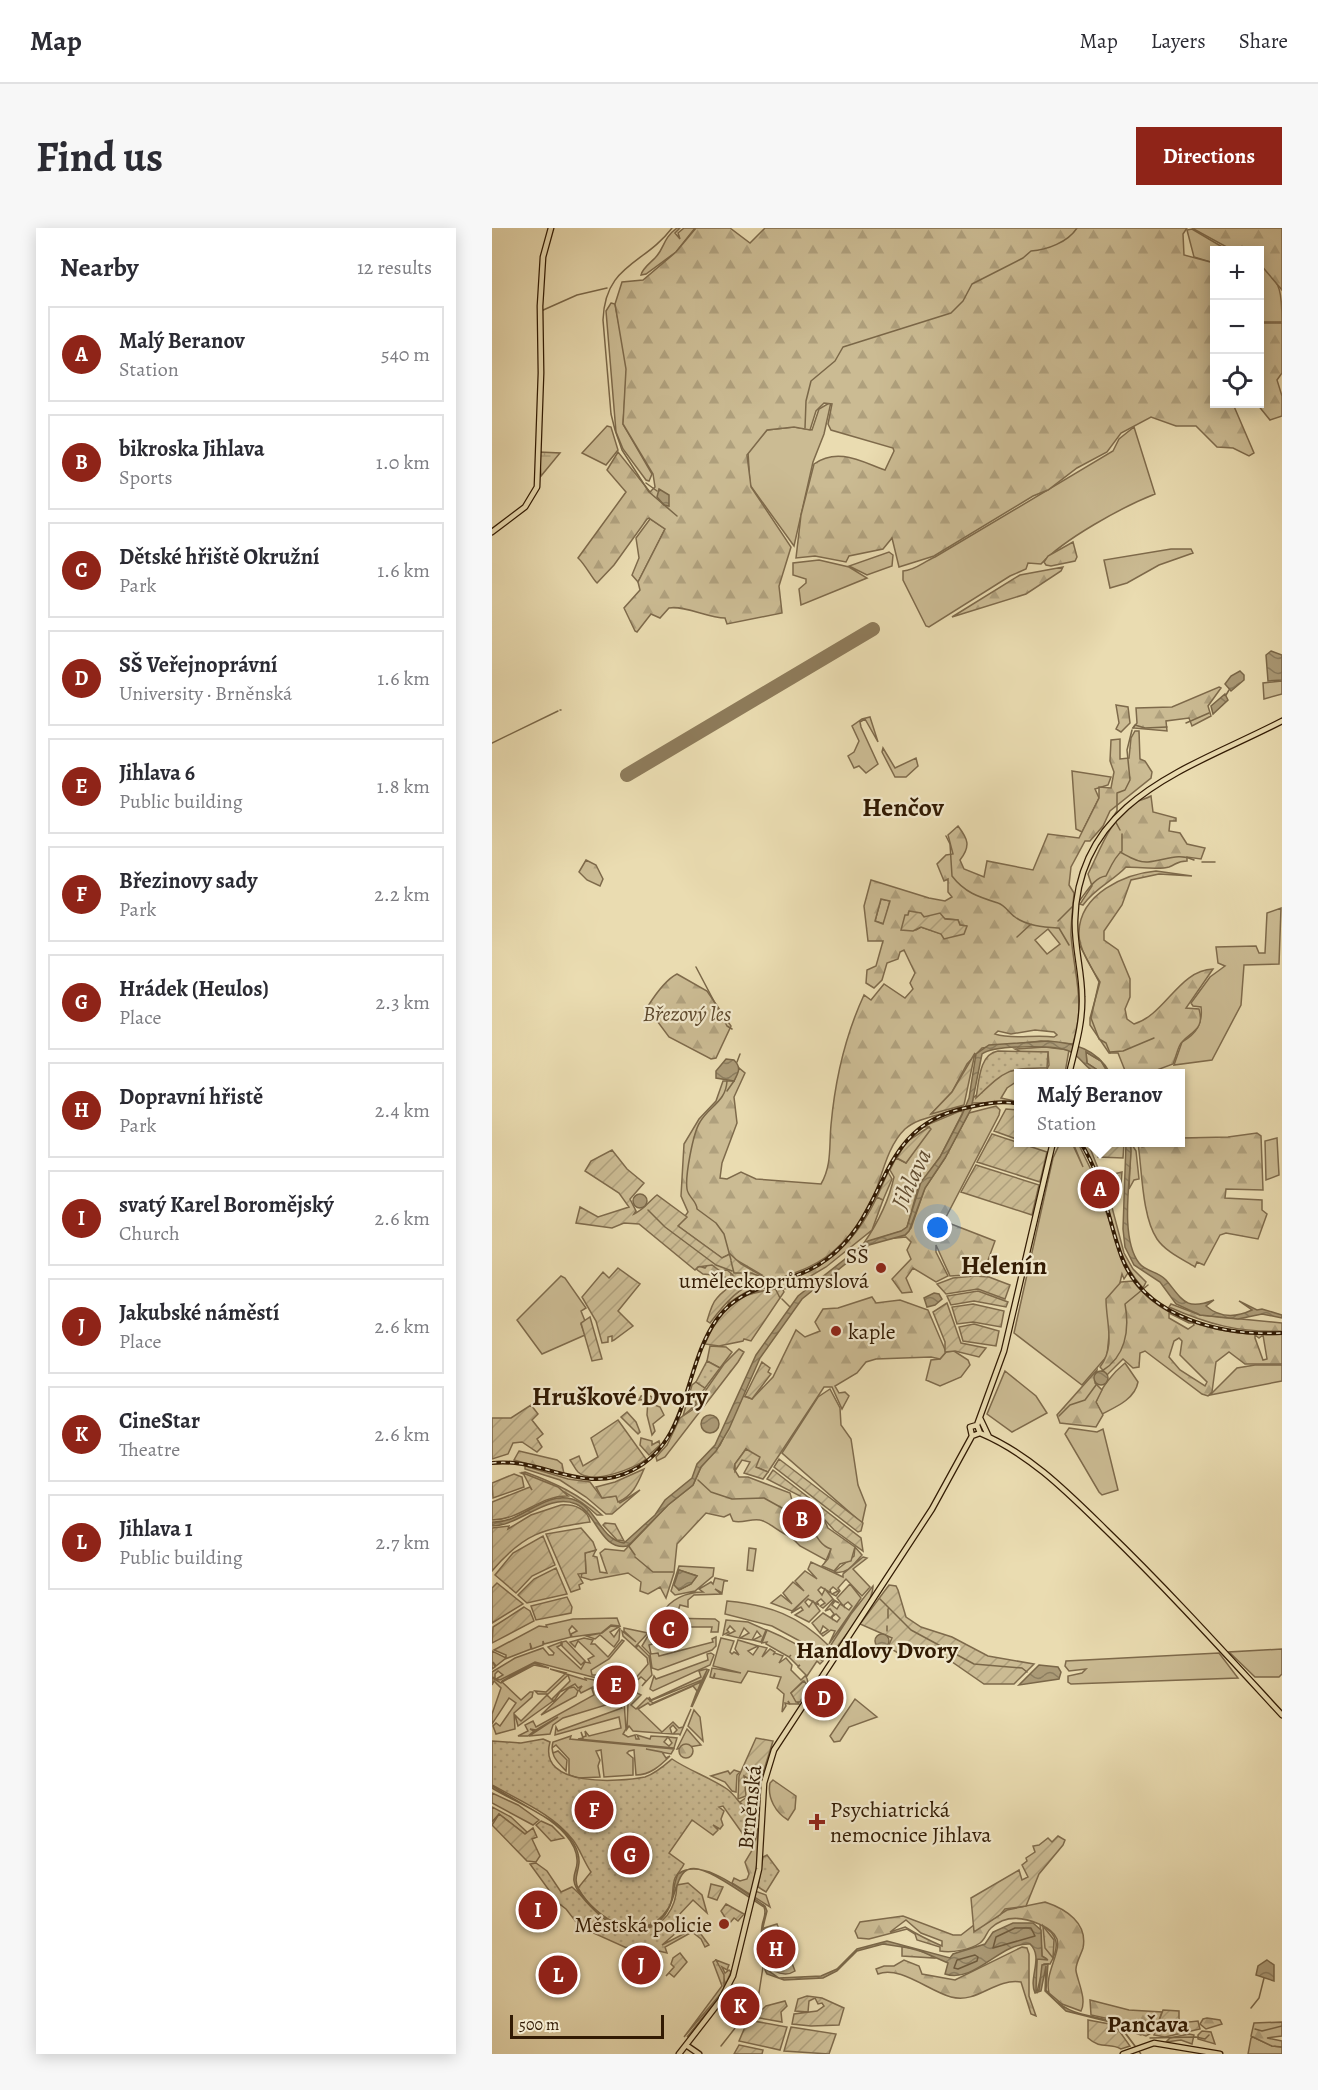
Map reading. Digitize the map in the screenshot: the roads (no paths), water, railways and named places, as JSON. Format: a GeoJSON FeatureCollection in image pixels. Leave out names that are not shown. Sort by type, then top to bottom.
{"type":"FeatureCollection","features":[{"type":"Feature","properties":{"kind":"main road"},"geometry":{"type":"LineString","coordinates":[[492,532],[525,507],[537,487],[541,373],[540,306],[543,257],[551,228]]}},
{"type":"Feature","properties":{"kind":"main road"},"geometry":{"type":"LineString","coordinates":[[1070,1069],[1083,998],[1075,920],[1078,891],[1088,861],[1104,832],[1137,796],[1162,780],[1282,722]]}},
{"type":"Feature","properties":{"kind":"main road"},"geometry":{"type":"LineString","coordinates":[[1052,1147],[1004,1351],[977,1425],[980,1433],[1042,1469],[1164,1588],[1282,1715]]}},
{"type":"Feature","properties":{"kind":"main road"},"geometry":{"type":"LineString","coordinates":[[980,1418],[988,1437]]}},
{"type":"Feature","properties":{"kind":"main road","name":"Brněnská"},"geometry":{"type":"LineString","coordinates":[[679,2054],[726,1991],[741,1950],[756,1886],[761,1851],[764,1783],[772,1755],[811,1690],[946,1486],[972,1436],[969,1429],[977,1425]]}},
{"type":"Feature","properties":{"kind":"main road"},"geometry":{"type":"LineString","coordinates":[[972,1436],[980,1433]]}},
{"type":"Feature","properties":{"kind":"main road"},"geometry":{"type":"LineString","coordinates":[[1124,2054],[1136,2048],[1160,2043],[1220,2054]]}},
{"type":"Feature","properties":{"kind":"main road"},"geometry":{"type":"LineString","coordinates":[[686,2045],[696,2052]]}},
{"type":"Feature","properties":{"kind":"water"},"geometry":{"type":"Polygon","coordinates":[[[659,489],[669,495],[669,506],[664,505],[657,497],[659,489]]]}},
{"type":"Feature","properties":{"kind":"water"},"geometry":{"type":"Polygon","coordinates":[[[1271,651],[1282,655],[1282,680],[1268,681],[1266,655],[1271,651]]]}},
{"type":"Feature","properties":{"kind":"water"},"geometry":{"type":"Polygon","coordinates":[[[1240,671],[1244,675],[1244,680],[1231,691],[1225,684],[1231,676],[1240,671]]]}},
{"type":"Feature","properties":{"kind":"water"},"geometry":{"type":"Polygon","coordinates":[[[1225,694],[1228,700],[1213,714],[1211,706],[1225,694]]]}},
{"type":"Feature","properties":{"kind":"water"},"geometry":{"type":"Polygon","coordinates":[[[1048,1041],[1067,1043],[1092,1053],[1101,1061],[1086,1052],[1087,1063],[1096,1069],[1091,1069],[1069,1051],[1038,1047],[998,1049],[982,1054],[971,1109],[945,1158],[925,1188],[909,1231],[905,1235],[869,1245],[802,1299],[760,1358],[729,1429],[716,1451],[701,1467],[693,1485],[668,1505],[628,1546],[611,1543],[583,1509],[566,1501],[555,1502],[513,1521],[492,1526],[492,1522],[513,1518],[542,1503],[561,1498],[572,1499],[587,1508],[609,1535],[624,1543],[655,1515],[665,1500],[692,1478],[697,1464],[715,1445],[756,1355],[798,1296],[868,1241],[907,1227],[921,1182],[940,1157],[969,1098],[976,1054],[989,1045],[1048,1041]]]}},
{"type":"Feature","properties":{"kind":"water"},"geometry":{"type":"Polygon","coordinates":[[[726,1059],[734,1060],[738,1066],[734,1081],[716,1078],[716,1071],[726,1059]]]}},
{"type":"Feature","properties":{"kind":"water"},"geometry":{"type":"Polygon","coordinates":[[[1126,1147],[1130,1147],[1128,1224],[1133,1252],[1139,1263],[1163,1277],[1181,1298],[1191,1304],[1214,1300],[1206,1306],[1222,1315],[1240,1314],[1252,1310],[1239,1301],[1257,1310],[1262,1309],[1282,1315],[1282,1318],[1262,1314],[1238,1319],[1200,1315],[1176,1304],[1160,1282],[1134,1265],[1125,1247],[1123,1229],[1126,1147]]]}},
{"type":"Feature","properties":{"kind":"water"},"geometry":{"type":"Polygon","coordinates":[[[640,1194],[645,1196],[647,1201],[645,1206],[640,1208],[635,1206],[633,1201],[635,1196],[640,1194]]]}},
{"type":"Feature","properties":{"kind":"water"},"geometry":{"type":"Polygon","coordinates":[[[934,1293],[939,1294],[942,1299],[935,1305],[927,1307],[924,1298],[934,1293]]]}},
{"type":"Feature","properties":{"kind":"water"},"geometry":{"type":"Polygon","coordinates":[[[1101,1371],[1106,1373],[1108,1378],[1106,1383],[1101,1385],[1096,1383],[1094,1378],[1096,1373],[1101,1371]]]}},
{"type":"Feature","properties":{"kind":"water"},"geometry":{"type":"Polygon","coordinates":[[[710,1415],[716,1418],[719,1424],[716,1430],[710,1433],[704,1430],[701,1424],[704,1418],[710,1415]]]}},
{"type":"Feature","properties":{"kind":"water"},"geometry":{"type":"Polygon","coordinates":[[[679,1570],[697,1576],[691,1584],[679,1590],[674,1585],[679,1570]]]}},
{"type":"Feature","properties":{"kind":"water"},"geometry":{"type":"Polygon","coordinates":[[[882,1634],[887,1636],[889,1641],[887,1646],[882,1648],[877,1646],[875,1641],[877,1636],[882,1634]]]}},
{"type":"Feature","properties":{"kind":"water"},"geometry":{"type":"Polygon","coordinates":[[[1039,1665],[1058,1667],[1061,1672],[1059,1679],[1019,1685],[1039,1665]]]}},
{"type":"Feature","properties":{"kind":"water"},"geometry":{"type":"Polygon","coordinates":[[[492,1786],[540,1814],[492,1788],[492,1786]]]}},
{"type":"Feature","properties":{"kind":"water"},"geometry":{"type":"Polygon","coordinates":[[[541,1814],[557,1824],[575,1846],[579,1857],[576,1883],[587,1901],[597,1911],[620,1925],[633,1928],[646,1927],[657,1921],[668,1909],[664,1916],[655,1924],[642,1929],[631,1931],[618,1928],[602,1917],[587,1902],[576,1887],[574,1881],[577,1865],[575,1851],[558,1827],[541,1814]]]}},
{"type":"Feature","properties":{"kind":"water"},"geometry":{"type":"Polygon","coordinates":[[[688,1870],[682,1875],[670,1905],[678,1874],[688,1870]]]}},
{"type":"Feature","properties":{"kind":"water"},"geometry":{"type":"Polygon","coordinates":[[[702,1870],[723,1878],[765,1906],[767,1911],[763,1927],[766,1969],[779,1978],[821,1976],[837,1969],[857,1949],[887,1941],[950,1958],[953,1954],[985,1944],[993,1932],[1013,1923],[1033,1923],[1041,1930],[1042,1956],[1048,1960],[1037,1959],[1036,1991],[1039,1990],[1042,1965],[1048,1964],[1046,1990],[1052,1998],[1045,1991],[1046,1966],[1041,1991],[1035,1993],[1033,1981],[1036,1955],[1030,1944],[1008,1949],[977,1968],[956,1976],[945,1974],[948,1963],[916,1949],[883,1944],[857,1951],[837,1971],[823,1978],[784,1980],[767,1974],[763,1964],[761,1944],[764,1907],[723,1880],[702,1870]]]}},
{"type":"Feature","properties":{"kind":"water"},"geometry":{"type":"Polygon","coordinates":[[[1267,1960],[1274,1965],[1274,1981],[1256,1975],[1258,1966],[1267,1960]]]}},
{"type":"Feature","properties":{"kind":"water"},"geometry":{"type":"Polygon","coordinates":[[[1055,2000],[1070,2010],[1118,2023],[1141,2054],[1118,2024],[1066,2011],[1055,2000]]]}},
{"type":"Feature","properties":{"kind":"waterway"},"geometry":{"type":"LineString","coordinates":[[672,228],[650,250],[618,276],[605,301],[603,320],[611,414],[622,450],[649,492],[677,516]]}},
{"type":"Feature","properties":{"kind":"waterway"},"geometry":{"type":"LineString","coordinates":[[805,428],[806,401],[811,381],[835,361],[843,347],[951,313],[963,301],[972,284],[1023,258],[1031,251],[1044,249],[1063,241],[1077,228]]}},
{"type":"Feature","properties":{"kind":"waterway"},"geometry":{"type":"LineString","coordinates":[[541,311],[577,295],[607,288]]}},
{"type":"Feature","properties":{"kind":"waterway"},"geometry":{"type":"LineString","coordinates":[[646,483],[657,491]]}},
{"type":"Feature","properties":{"kind":"waterway"},"geometry":{"type":"LineString","coordinates":[[1226,695],[1229,690]]}},
{"type":"Feature","properties":{"kind":"waterway"},"geometry":{"type":"LineString","coordinates":[[492,743],[558,711]]}},
{"type":"Feature","properties":{"kind":"waterway"},"geometry":{"type":"LineString","coordinates":[[1186,723],[1209,713]]}},
{"type":"Feature","properties":{"kind":"waterway"},"geometry":{"type":"LineString","coordinates":[[1133,728],[1135,725],[1145,728],[1167,727]]}},
{"type":"Feature","properties":{"kind":"waterway"},"geometry":{"type":"LineString","coordinates":[[1120,830],[1113,817],[1117,811],[1117,793],[1125,790],[1130,780],[1127,750],[1132,730]]}},
{"type":"Feature","properties":{"kind":"waterway"},"geometry":{"type":"LineString","coordinates":[[1080,900],[1095,882],[1106,876],[1122,851],[1122,834]]}},
{"type":"Feature","properties":{"kind":"waterway"},"geometry":{"type":"LineString","coordinates":[[946,836],[950,844],[952,876],[962,887],[1000,904],[1025,922],[1059,928],[1069,945]]}},
{"type":"Feature","properties":{"kind":"waterway"},"geometry":{"type":"LineString","coordinates":[[1120,852],[1144,862],[1177,857],[1194,860]]}},
{"type":"Feature","properties":{"kind":"waterway"},"geometry":{"type":"LineString","coordinates":[[1202,862],[1215,862]]}},
{"type":"Feature","properties":{"kind":"waterway"},"geometry":{"type":"LineString","coordinates":[[1058,921],[1073,906]]}},
{"type":"Feature","properties":{"kind":"waterway"},"geometry":{"type":"LineString","coordinates":[[1017,937],[1031,924]]}},
{"type":"Feature","properties":{"kind":"waterway"},"geometry":{"type":"LineString","coordinates":[[1078,942],[1099,982],[1091,1018],[1099,1039],[1106,1043],[1110,1053]]}},
{"type":"Feature","properties":{"kind":"waterway"},"geometry":{"type":"LineString","coordinates":[[696,967],[727,1026],[732,1029]]}},
{"type":"Feature","properties":{"kind":"waterway"},"geometry":{"type":"LineString","coordinates":[[1110,1052],[1123,1051],[1154,1038]]}},
{"type":"Feature","properties":{"kind":"waterway"},"geometry":{"type":"LineString","coordinates":[[737,1062],[740,1054]]}},
{"type":"Feature","properties":{"kind":"waterway"},"geometry":{"type":"LineString","coordinates":[[727,1081],[724,1094],[697,1128],[690,1155],[687,1183],[688,1192],[697,1209],[716,1223],[724,1234],[731,1260]]}},
{"type":"Feature","properties":{"kind":"waterway"},"geometry":{"type":"LineString","coordinates":[[727,1091],[734,1081]]}},
{"type":"Feature","properties":{"kind":"waterway"},"geometry":{"type":"LineString","coordinates":[[648,1210],[665,1227],[716,1265],[732,1271]]}},
{"type":"Feature","properties":{"kind":"waterway"},"geometry":{"type":"LineString","coordinates":[[731,1261],[734,1273],[751,1273],[770,1280]]}},
{"type":"Feature","properties":{"kind":"waterway"},"geometry":{"type":"LineString","coordinates":[[773,1284],[780,1298]]}},
{"type":"Feature","properties":{"kind":"waterway"},"geometry":{"type":"LineString","coordinates":[[1102,1371],[1121,1351],[1127,1324],[1125,1304],[1148,1285]]}},
{"type":"Feature","properties":{"kind":"waterway"},"geometry":{"type":"LineString","coordinates":[[782,1299],[790,1307]]}},
{"type":"Feature","properties":{"kind":"waterway"},"geometry":{"type":"LineString","coordinates":[[1059,1416],[1070,1405],[1085,1400],[1096,1385]]}},
{"type":"Feature","properties":{"kind":"waterway"},"geometry":{"type":"LineString","coordinates":[[698,1480],[711,1492],[732,1499],[764,1498],[782,1508],[802,1534]]}},
{"type":"Feature","properties":{"kind":"waterway"},"geometry":{"type":"LineString","coordinates":[[628,1545],[635,1555]]}},
{"type":"Feature","properties":{"kind":"waterway"},"geometry":{"type":"LineString","coordinates":[[635,1557],[653,1572],[673,1572]]}},
{"type":"Feature","properties":{"kind":"waterway"},"geometry":{"type":"LineString","coordinates":[[880,1599],[911,1630],[974,1664],[1022,1668],[1027,1672]]}},
{"type":"Feature","properties":{"kind":"waterway"},"geometry":{"type":"LineString","coordinates":[[888,1609],[888,1618]]}},
{"type":"Feature","properties":{"kind":"waterway"},"geometry":{"type":"LineString","coordinates":[[887,1626],[887,1631]]}},
{"type":"Feature","properties":{"kind":"waterway"},"geometry":{"type":"LineString","coordinates":[[721,2046],[758,1999],[763,1967]]}},
{"type":"Feature","properties":{"kind":"waterway"},"geometry":{"type":"LineString","coordinates":[[1251,2008],[1259,1998],[1264,1978]]}},
{"type":"Feature","properties":{"kind":"waterway"},"geometry":{"type":"LineString","coordinates":[[1255,2029],[1262,2031],[1282,2026]]}},
{"type":"Feature","properties":{"kind":"waterway"},"geometry":{"type":"LineString","coordinates":[[1123,2029],[1141,2035]]}},
{"type":"Feature","properties":{"kind":"waterway"},"geometry":{"type":"LineString","coordinates":[[1150,2038],[1196,2037],[1205,2039],[1209,2035]]}},
{"type":"Feature","properties":{"kind":"railway"},"geometry":{"type":"LineString","coordinates":[[492,1463],[528,1465],[580,1478],[597,1479],[615,1477],[633,1470],[652,1457],[666,1440],[676,1421],[706,1338],[728,1306],[755,1290],[813,1268],[848,1240],[863,1218],[898,1152],[914,1133],[936,1118],[965,1108],[985,1104],[1014,1103]]}},
{"type":"Feature","properties":{"kind":"railway"},"geometry":{"type":"LineString","coordinates":[[1083,1147],[1100,1184],[1122,1258],[1133,1279],[1149,1296],[1189,1320],[1212,1327],[1259,1333],[1282,1333]]}},
{"type":"Feature","properties":{"kind":"place","name":"Malý Beranov"},"geometry":{"type":"Point","coordinates":[1100,1189]}},
{"type":"Feature","properties":{"kind":"place","name":"SŠ uměleckoprůmyslová"},"geometry":{"type":"Point","coordinates":[881,1268]}},
{"type":"Feature","properties":{"kind":"place","name":"kaple"},"geometry":{"type":"Point","coordinates":[836,1331]}},
{"type":"Feature","properties":{"kind":"place","name":"bikroska Jihlava"},"geometry":{"type":"Point","coordinates":[802,1519]}},
{"type":"Feature","properties":{"kind":"place","name":"Dětské hřiště Okružní"},"geometry":{"type":"Point","coordinates":[669,1629]}},
{"type":"Feature","properties":{"kind":"place","name":"Jihlava 6"},"geometry":{"type":"Point","coordinates":[616,1685]}},
{"type":"Feature","properties":{"kind":"place","name":"SŠ Veřejnoprávní"},"geometry":{"type":"Point","coordinates":[824,1698]}},
{"type":"Feature","properties":{"kind":"place","name":"Březinovy sady"},"geometry":{"type":"Point","coordinates":[594,1810]}},
{"type":"Feature","properties":{"kind":"place","name":"Psychiatrická nemocnice Jihlava"},"geometry":{"type":"Point","coordinates":[817,1822]}},
{"type":"Feature","properties":{"kind":"place","name":"Hrádek (Heulos)"},"geometry":{"type":"Point","coordinates":[630,1855]}},
{"type":"Feature","properties":{"kind":"place","name":"svatý Karel Boromějský"},"geometry":{"type":"Point","coordinates":[538,1910]}},
{"type":"Feature","properties":{"kind":"place","name":"Městská policie"},"geometry":{"type":"Point","coordinates":[724,1924]}},
{"type":"Feature","properties":{"kind":"place","name":"Dopravní hřistě"},"geometry":{"type":"Point","coordinates":[776,1949]}},
{"type":"Feature","properties":{"kind":"place","name":"Jakubské náměstí"},"geometry":{"type":"Point","coordinates":[641,1965]}},
{"type":"Feature","properties":{"kind":"place","name":"Jihlava 1"},"geometry":{"type":"Point","coordinates":[558,1975]}},
{"type":"Feature","properties":{"kind":"place","name":"CineStar"},"geometry":{"type":"Point","coordinates":[740,2006]}},
{"type":"Feature","properties":{"kind":"district","name":"Henčov"},"geometry":{"type":"Point","coordinates":[903,807]}},
{"type":"Feature","properties":{"kind":"district","name":"Helenín"},"geometry":{"type":"Point","coordinates":[1004,1265]}},
{"type":"Feature","properties":{"kind":"district","name":"Hruškové Dvory"},"geometry":{"type":"Point","coordinates":[620,1396]}},
{"type":"Feature","properties":{"kind":"district","name":"Handlovy Dvory"},"geometry":{"type":"Point","coordinates":[877,1650]}},
{"type":"Feature","properties":{"kind":"district","name":"Pančava"},"geometry":{"type":"Point","coordinates":[1148,2024]}},
{"type":"Feature","properties":{"kind":"park label","name":"Březový les"},"geometry":{"type":"Point","coordinates":[687,1013]}},
{"type":"Feature","properties":{"kind":"water label","name":"Jihlava"},"geometry":{"type":"Point","coordinates":[911,1179]}}]}
